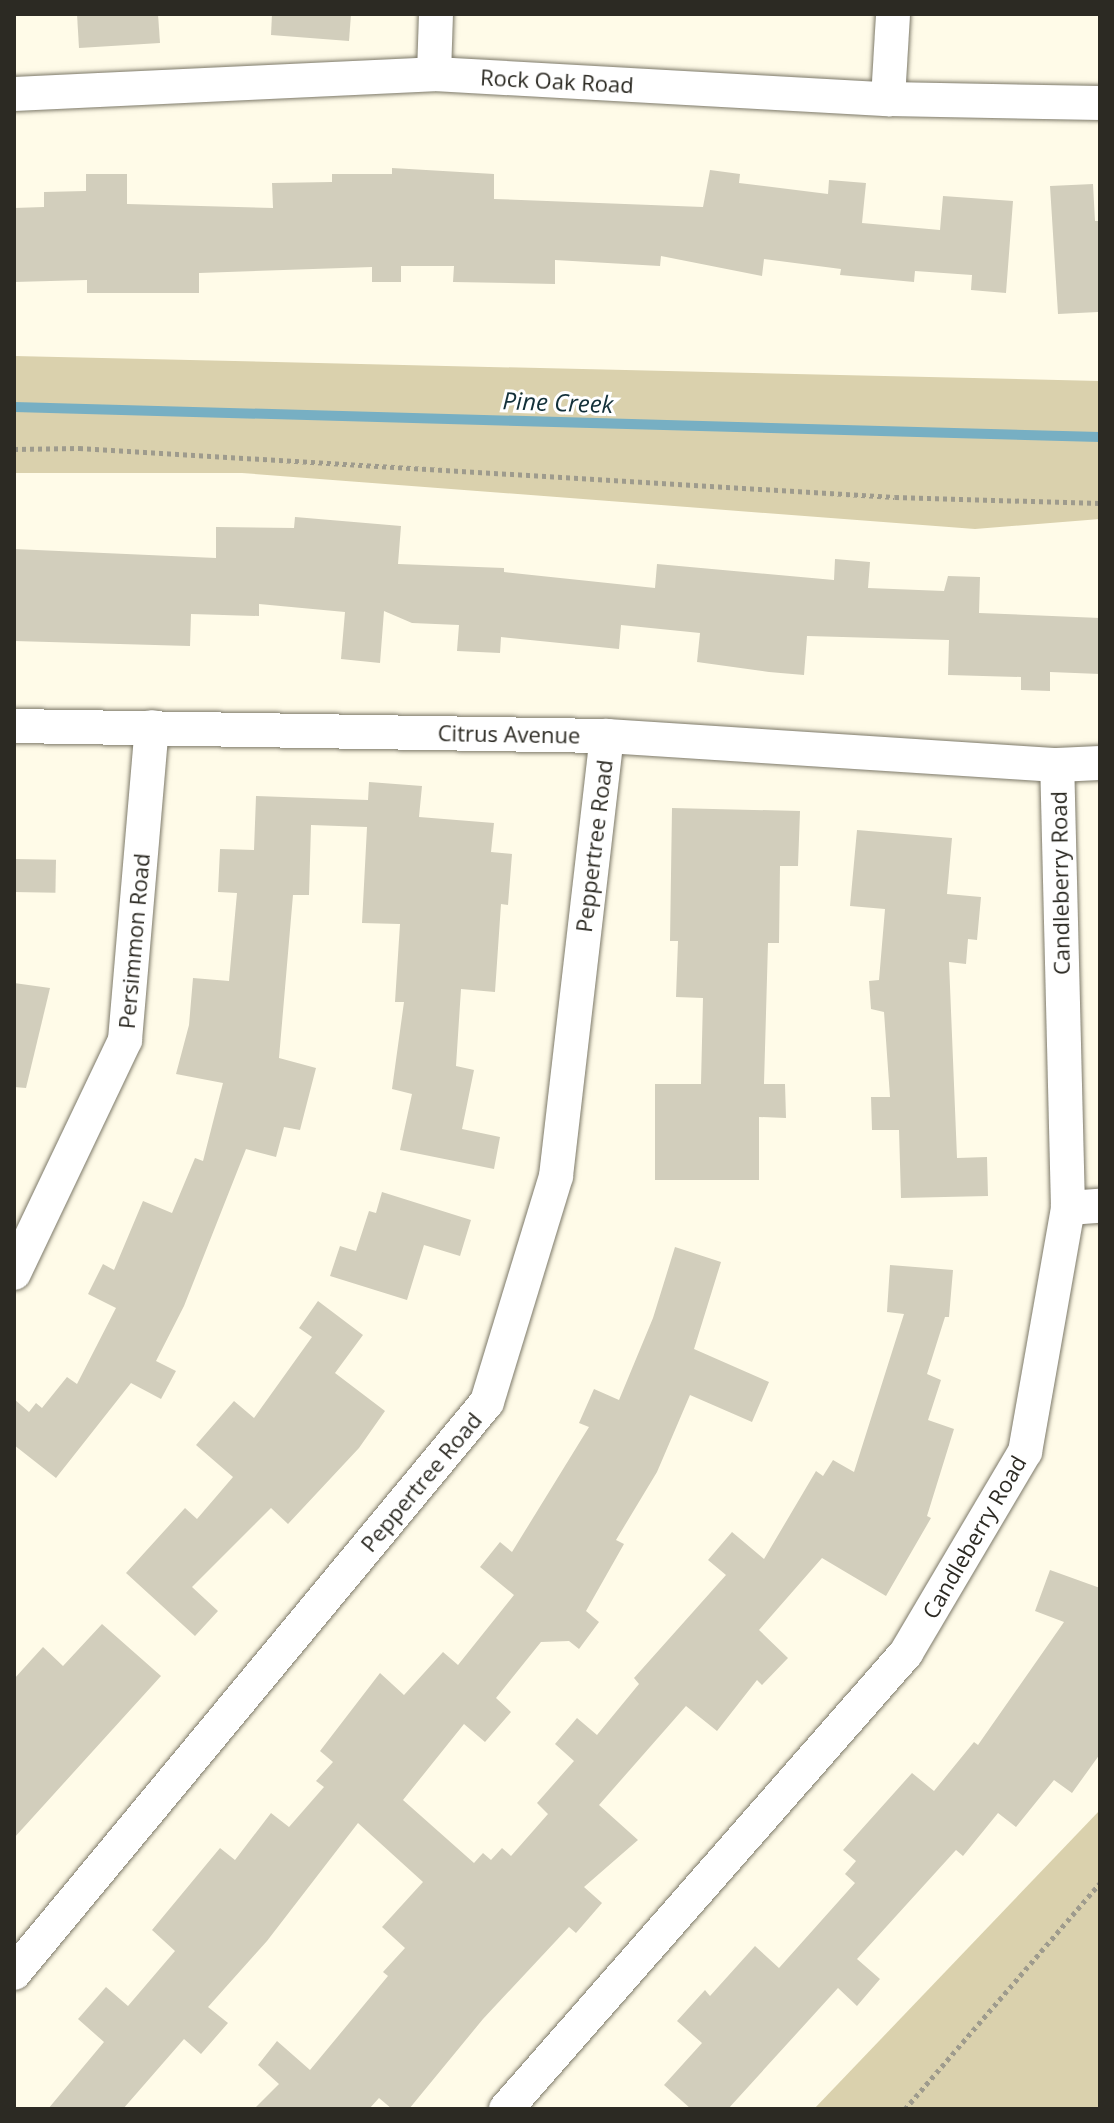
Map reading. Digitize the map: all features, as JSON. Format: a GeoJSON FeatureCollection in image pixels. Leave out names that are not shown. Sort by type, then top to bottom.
{"type":"FeatureCollection","features":[{"type":"Feature","properties":{"kind":"street"},"geometry":{"type":"LineString","coordinates":[[434,74],[436,14]]}},
{"type":"Feature","properties":{"kind":"street"},"geometry":{"type":"LineString","coordinates":[[888,99],[893,14]]}},
{"type":"Feature","properties":{"kind":"street","name":"Rock Oak Road"},"geometry":{"type":"LineString","coordinates":[[14,94],[434,74],[888,99],[1100,103]]}},
{"type":"Feature","properties":{"kind":"street","name":"Citrus Avenue"},"geometry":{"type":"LineString","coordinates":[[14,726],[607,736],[1057,765],[1100,763]]}},
{"type":"Feature","properties":{"kind":"street","name":"Persimmon Road"},"geometry":{"type":"LineString","coordinates":[[16,1268],[125,1040],[152,727]]}},
{"type":"Feature","properties":{"kind":"street","name":"Peppertree Road"},"geometry":{"type":"LineString","coordinates":[[14,1973],[487,1402],[556,1176],[607,736]]}},
{"type":"Feature","properties":{"kind":"street","name":"Candleberry Road"},"geometry":{"type":"LineString","coordinates":[[506,2109],[906,1653],[1025,1452],[1084,1207],[1057,765]]}},
{"type":"Feature","properties":{"kind":"path"},"geometry":{"type":"LineString","coordinates":[[14,449],[95,449],[895,497],[1100,503]]}},
{"type":"Feature","properties":{"kind":"path"},"geometry":{"type":"LineString","coordinates":[[905,2109],[1100,1883]]}},
{"type":"Feature","properties":{"kind":"shaded area"},"geometry":{"type":"Polygon","coordinates":[[[14,356],[1100,381],[1100,519],[975,529],[242,473],[14,473],[14,356]]]}},
{"type":"Feature","properties":{"kind":"shaded area"},"geometry":{"type":"Polygon","coordinates":[[[1100,1810],[1100,2109],[814,2109],[1100,1810]]]}},
{"type":"Feature","properties":{"kind":"building"},"geometry":{"type":"Polygon","coordinates":[[[77,14],[158,14],[160,43],[79,48],[77,14]]]}},
{"type":"Feature","properties":{"kind":"building"},"geometry":{"type":"Polygon","coordinates":[[[272,14],[351,14],[349,41],[271,35],[272,14]]]}},
{"type":"Feature","properties":{"kind":"building"},"geometry":{"type":"Polygon","coordinates":[[[392,168],[494,174],[494,199],[703,207],[710,170],[740,174],[739,183],[828,194],[829,180],[866,183],[862,223],[940,230],[943,196],[1013,201],[1006,293],[971,290],[972,275],[915,271],[914,282],[840,275],[841,269],[764,259],[762,276],[661,256],[660,266],[555,260],[555,284],[453,282],[454,266],[401,266],[401,282],[372,282],[372,267],[199,273],[199,293],[87,293],[87,280],[14,282],[14,208],[44,207],[44,192],[86,191],[86,174],[127,174],[127,204],[273,208],[272,183],[332,182],[332,174],[392,174],[392,168]]]}},
{"type":"Feature","properties":{"kind":"building"},"geometry":{"type":"Polygon","coordinates":[[[1093,184],[1095,221],[1100,221],[1098,312],[1058,314],[1050,186],[1093,184]]]}},
{"type":"Feature","properties":{"kind":"building"},"geometry":{"type":"Polygon","coordinates":[[[295,517],[401,526],[398,564],[504,568],[504,572],[655,588],[657,564],[834,580],[835,559],[870,562],[868,588],[944,591],[948,576],[980,577],[979,613],[1100,618],[1100,674],[1050,672],[1050,691],[1021,690],[1021,677],[948,675],[949,640],[807,636],[804,675],[769,672],[697,662],[700,633],[621,625],[619,649],[501,637],[500,653],[457,651],[459,625],[412,623],[384,611],[380,663],[341,659],[345,612],[259,604],[259,616],[191,614],[190,646],[14,641],[14,549],[216,558],[216,527],[294,528],[295,517]]]}},
{"type":"Feature","properties":{"kind":"building"},"geometry":{"type":"Polygon","coordinates":[[[369,782],[422,786],[419,817],[494,823],[491,852],[512,854],[508,905],[501,904],[495,992],[461,989],[456,1066],[474,1070],[462,1129],[500,1137],[494,1169],[400,1150],[412,1094],[392,1089],[404,1002],[395,1002],[400,924],[362,923],[367,827],[311,825],[309,895],[293,895],[279,1058],[316,1068],[300,1130],[284,1127],[276,1157],[246,1149],[184,1306],[156,1361],[176,1371],[161,1399],[131,1383],[56,1478],[14,1445],[14,1399],[29,1412],[36,1403],[42,1408],[67,1377],[77,1384],[116,1308],[88,1294],[103,1264],[114,1270],[143,1201],[172,1213],[195,1158],[203,1161],[223,1083],[176,1074],[189,1025],[193,978],[229,981],[237,893],[218,892],[220,849],[254,850],[256,796],[368,800],[369,782]]]}},
{"type":"Feature","properties":{"kind":"building"},"geometry":{"type":"Polygon","coordinates":[[[672,808],[800,811],[798,866],[780,866],[779,943],[768,943],[764,1084],[785,1084],[786,1118],[759,1117],[759,1180],[655,1180],[655,1084],[701,1084],[703,998],[676,997],[678,941],[670,941],[672,808]]]}},
{"type":"Feature","properties":{"kind":"building"},"geometry":{"type":"Polygon","coordinates":[[[857,830],[952,838],[947,894],[981,897],[977,940],[968,939],[966,964],[949,962],[957,1158],[987,1157],[988,1196],[901,1198],[899,1130],[872,1130],[871,1097],[890,1097],[884,1012],[871,1009],[869,981],[879,980],[885,909],[850,906],[857,830]]]}},
{"type":"Feature","properties":{"kind":"building"},"geometry":{"type":"Polygon","coordinates":[[[14,859],[56,860],[55,893],[14,892],[14,859]]]}},
{"type":"Feature","properties":{"kind":"building"},"geometry":{"type":"Polygon","coordinates":[[[14,983],[50,988],[26,1088],[14,1087],[14,983]]]}},
{"type":"Feature","properties":{"kind":"building"},"geometry":{"type":"Polygon","coordinates":[[[382,1192],[471,1220],[460,1256],[424,1245],[407,1300],[330,1276],[340,1246],[356,1251],[369,1211],[376,1213],[382,1192]]]}},
{"type":"Feature","properties":{"kind":"building"},"geometry":{"type":"Polygon","coordinates":[[[675,1247],[721,1262],[694,1349],[769,1382],[752,1422],[690,1395],[657,1472],[616,1540],[624,1544],[586,1611],[599,1622],[579,1649],[569,1641],[541,1642],[496,1698],[511,1712],[485,1742],[464,1724],[403,1800],[474,1863],[483,1853],[491,1860],[502,1848],[511,1856],[548,1814],[537,1803],[574,1761],[555,1744],[577,1718],[597,1735],[639,1684],[634,1678],[726,1575],[708,1560],[732,1532],[764,1559],[816,1471],[823,1476],[833,1460],[854,1472],[904,1314],[887,1312],[890,1265],[953,1270],[949,1317],[945,1317],[927,1374],[941,1380],[928,1420],[954,1429],[927,1516],[931,1518],[886,1596],[822,1558],[759,1630],[788,1658],[762,1685],[757,1680],[717,1731],[686,1706],[599,1805],[638,1840],[584,1887],[602,1903],[576,1933],[569,1927],[483,2019],[409,2109],[392,2109],[379,2098],[369,2109],[254,2109],[279,2084],[258,2065],[277,2041],[310,2070],[388,1976],[383,1972],[405,1948],[382,1927],[423,1882],[358,1823],[267,1941],[208,2007],[228,2023],[201,2054],[184,2039],[123,2109],[48,2109],[104,2042],[78,2019],[106,1987],[128,2006],[175,1951],[152,1930],[220,1848],[235,1860],[271,1813],[289,1827],[324,1787],[316,1781],[333,1762],[320,1751],[380,1673],[404,1695],[443,1652],[458,1665],[514,1595],[480,1567],[500,1542],[512,1552],[589,1427],[579,1423],[594,1389],[619,1400],[653,1318],[675,1247]]]}},
{"type":"Feature","properties":{"kind":"building"},"geometry":{"type":"Polygon","coordinates":[[[318,1301],[363,1335],[335,1373],[385,1411],[359,1448],[288,1524],[271,1508],[192,1587],[218,1611],[195,1636],[126,1573],[185,1508],[197,1519],[233,1477],[196,1445],[234,1401],[254,1418],[312,1337],[299,1328],[318,1301]]]}},
{"type":"Feature","properties":{"kind":"building"},"geometry":{"type":"Polygon","coordinates":[[[1050,1570],[1100,1588],[1100,1754],[1072,1793],[1054,1780],[1016,1827],[998,1813],[963,1856],[956,1850],[857,1959],[880,1979],[857,2006],[838,1988],[728,2109],[691,2109],[664,2085],[702,2043],[677,2021],[705,1990],[710,1996],[755,1946],[779,1968],[855,1883],[845,1874],[856,1861],[843,1850],[912,1773],[934,1791],[974,1742],[978,1745],[1064,1622],[1035,1611],[1050,1570]]]}},
{"type":"Feature","properties":{"kind":"building"},"geometry":{"type":"Polygon","coordinates":[[[102,1624],[161,1676],[14,1838],[14,1679],[43,1647],[63,1666],[102,1624]]]}},
{"type":"Feature","properties":{"kind":"waterway","name":"Pine Creek"},"geometry":{"type":"LineString","coordinates":[[14,407],[1100,437]]}}]}
